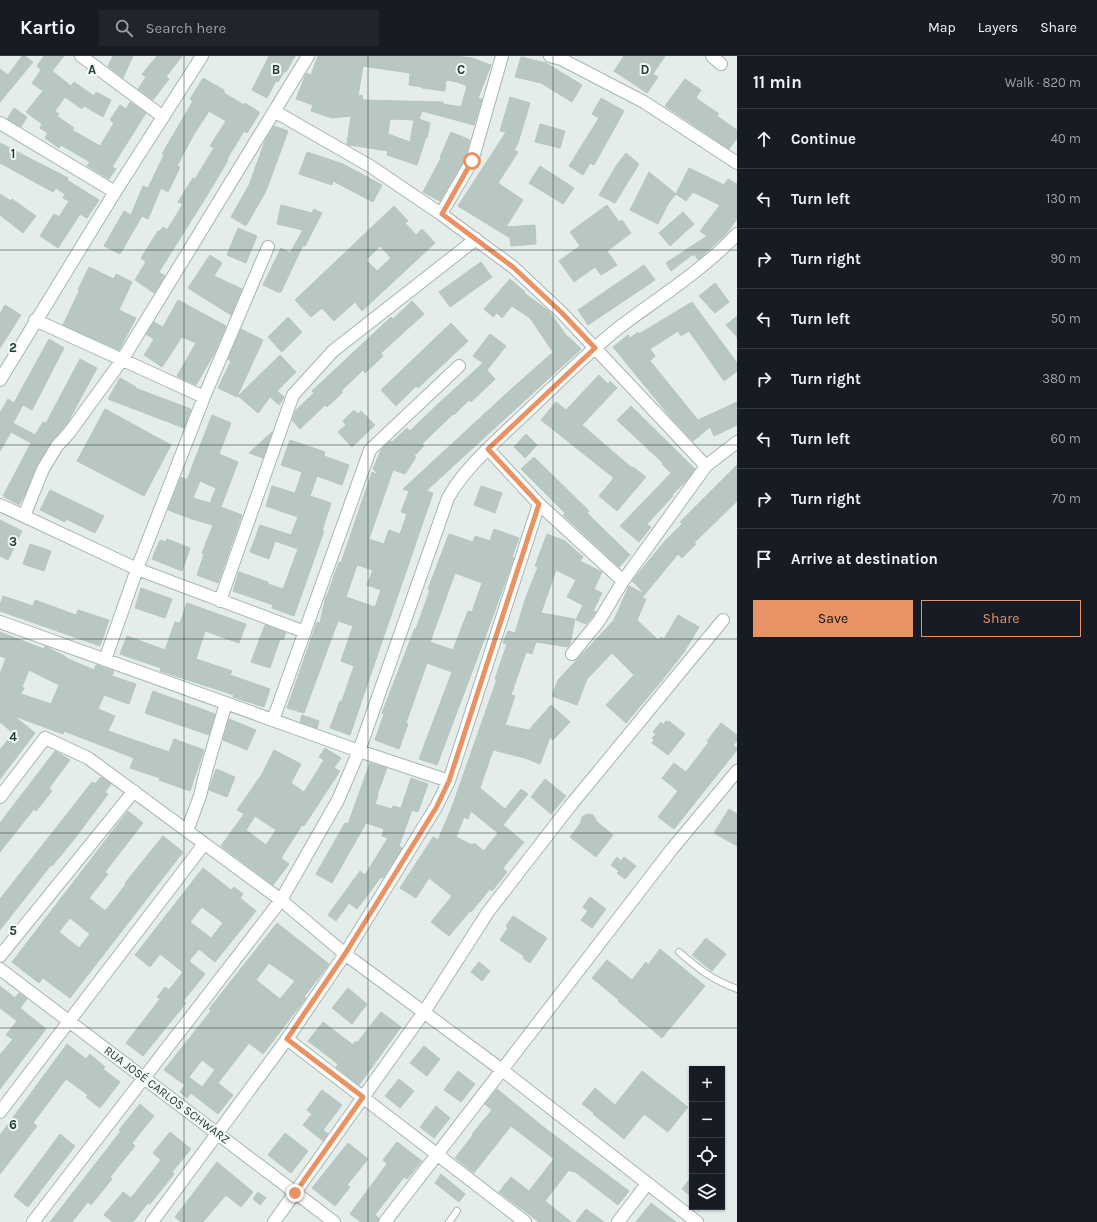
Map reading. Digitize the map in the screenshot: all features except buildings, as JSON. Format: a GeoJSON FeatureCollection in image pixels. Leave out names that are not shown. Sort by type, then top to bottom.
{"type":"FeatureCollection","features":[{"type":"Feature","properties":{"kind":"street"},"geometry":{"type":"LineString","coordinates":[[81,56],[162,116]]}},
{"type":"Feature","properties":{"kind":"street"},"geometry":{"type":"LineString","coordinates":[[0,380],[162,116],[202,56]]}},
{"type":"Feature","properties":{"kind":"street"},"geometry":{"type":"LineString","coordinates":[[24,516],[43,469],[57,446],[69,433],[122,360],[308,56]]}},
{"type":"Feature","properties":{"kind":"street"},"geometry":{"type":"LineString","coordinates":[[442,214],[472,161],[502,56]]}},
{"type":"Feature","properties":{"kind":"street"},"geometry":{"type":"LineString","coordinates":[[550,56],[561,59],[644,102],[737,163]]}},
{"type":"Feature","properties":{"kind":"street"},"geometry":{"type":"LineString","coordinates":[[274,111],[370,166],[442,214],[513,267],[562,313],[706,466]]}},
{"type":"Feature","properties":{"kind":"street"},"geometry":{"type":"LineString","coordinates":[[0,123],[115,192]]}},
{"type":"Feature","properties":{"kind":"street"},"geometry":{"type":"LineString","coordinates":[[33,1222],[281,900],[338,800],[359,751],[448,498],[453,488],[488,449],[595,348],[620,327],[702,267],[737,234]]}},
{"type":"Feature","properties":{"kind":"street"},"geometry":{"type":"LineString","coordinates":[[220,601],[293,395],[333,351],[476,239]]}},
{"type":"Feature","properties":{"kind":"street"},"geometry":{"type":"LineString","coordinates":[[105,660],[137,569],[204,397],[268,247]]}},
{"type":"Feature","properties":{"kind":"street"},"geometry":{"type":"LineString","coordinates":[[36,320],[204,397]]}},
{"type":"Feature","properties":{"kind":"street"},"geometry":{"type":"LineString","coordinates":[[273,720],[370,450],[459,366]]}},
{"type":"Feature","properties":{"kind":"street"},"geometry":{"type":"LineString","coordinates":[[572,654],[599,620],[623,581],[706,466],[737,442]]}},
{"type":"Feature","properties":{"kind":"street"},"geometry":{"type":"LineString","coordinates":[[488,449],[539,504],[623,581]]}},
{"type":"Feature","properties":{"kind":"street"},"geometry":{"type":"LineString","coordinates":[[152,1222],[287,1039],[345,954],[436,808],[449,781],[539,504]]}},
{"type":"Feature","properties":{"kind":"street"},"geometry":{"type":"LineString","coordinates":[[0,505],[137,569],[305,632]]}},
{"type":"Feature","properties":{"kind":"street"},"geometry":{"type":"LineString","coordinates":[[274,1222],[424,1012],[488,912],[570,806],[723,620]]}},
{"type":"Feature","properties":{"kind":"street"},"geometry":{"type":"LineString","coordinates":[[0,622],[359,751],[449,781]]}},
{"type":"Feature","properties":{"kind":"street"},"geometry":{"type":"LineString","coordinates":[[187,831],[200,796],[226,703]]}},
{"type":"Feature","properties":{"kind":"street"},"geometry":{"type":"LineString","coordinates":[[0,797],[45,738],[88,758],[281,900],[345,954],[502,1070],[697,1222]]}},
{"type":"Feature","properties":{"kind":"street"},"geometry":{"type":"LineString","coordinates":[[385,1222],[672,849],[737,771]]}},
{"type":"Feature","properties":{"kind":"street"},"geometry":{"type":"LineString","coordinates":[[0,956],[134,791]]}},
{"type":"Feature","properties":{"kind":"street"},"geometry":{"type":"LineString","coordinates":[[0,1112],[204,844]]}},
{"type":"Feature","properties":{"kind":"street","name":"RUA JOSÉ CARLOS SCHWARZ"},"geometry":{"type":"LineString","coordinates":[[0,969],[334,1222]]}},
{"type":"Feature","properties":{"kind":"street"},"geometry":{"type":"LineString","coordinates":[[287,1039],[526,1222]]}},
{"type":"Feature","properties":{"kind":"street"},"geometry":{"type":"LineString","coordinates":[[618,1222],[647,1184]]}},
{"type":"Feature","properties":{"kind":"lane"},"geometry":{"type":"LineString","coordinates":[[679,952],[712,978],[737,989]]}},
{"type":"Feature","properties":{"kind":"lane"},"geometry":{"type":"LineString","coordinates":[[449,1222],[457,1211]]}},
{"type":"Feature","properties":{"kind":"route"},"geometry":{"type":"LineString","coordinates":[[295,1193],[363,1097],[287,1039],[352,943],[436,808],[449,781],[539,504],[488,449],[595,348],[562,313],[513,267],[442,214],[472,161]]}}]}
